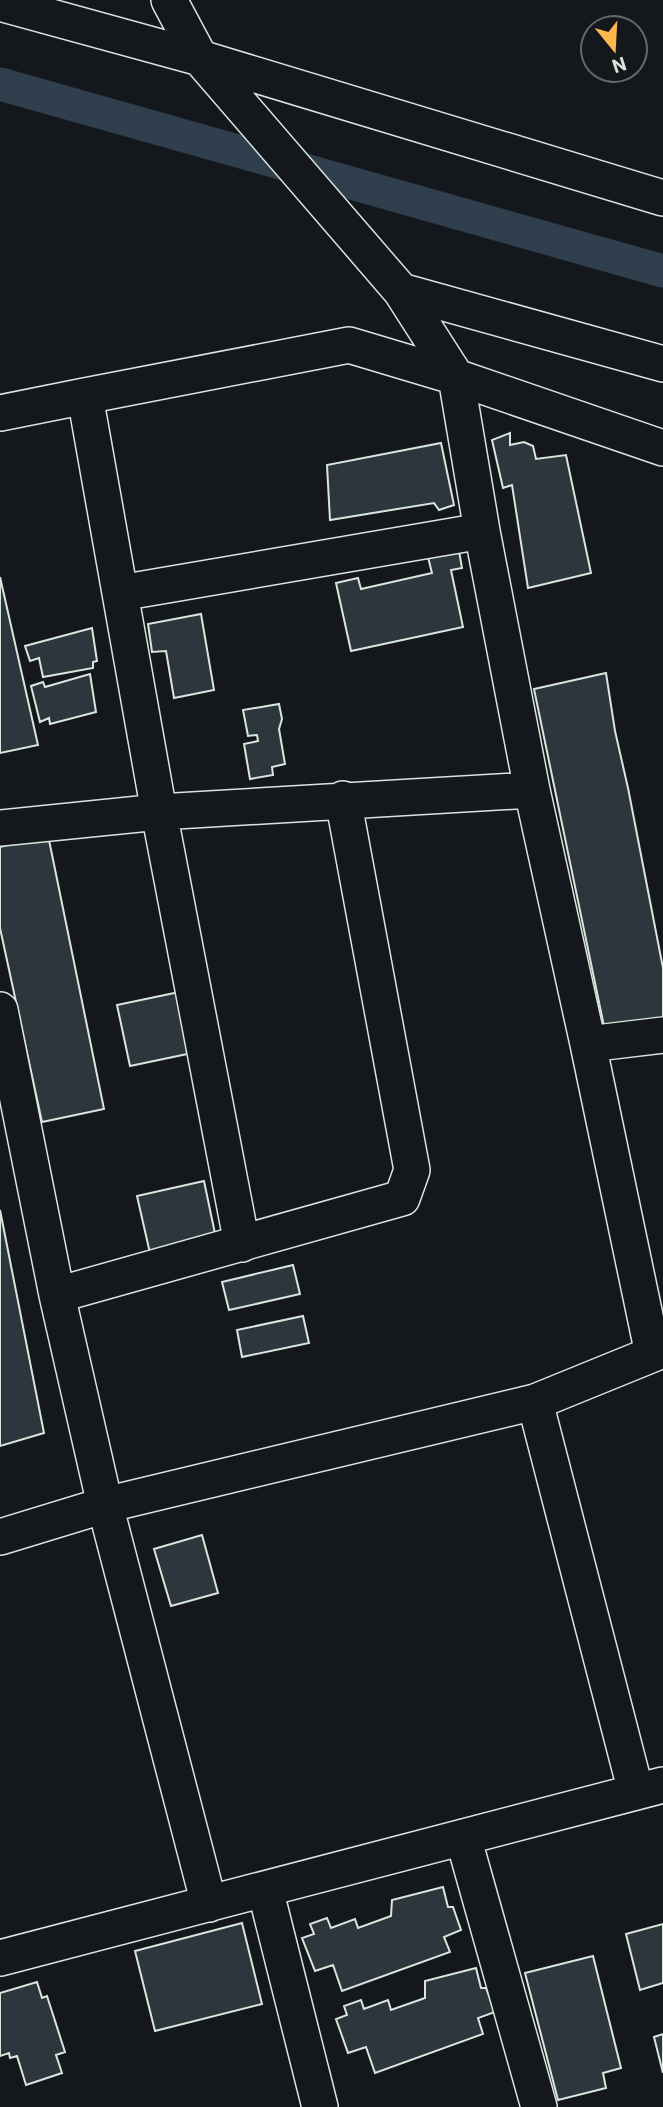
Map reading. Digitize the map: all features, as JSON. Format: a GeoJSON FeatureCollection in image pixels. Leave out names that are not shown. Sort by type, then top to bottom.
{"type":"FeatureCollection","features":[{"type":"Feature","properties":{"kind":"street"},"geometry":{"type":"LineString","coordinates":[[0,1536],[105,1506],[535,1402],[653,1354],[532,790],[482,531],[456,377],[401,291],[200,58],[169,0]]}},
{"type":"Feature","properties":{"kind":"street"},"geometry":{"type":"LineString","coordinates":[[0,3],[200,58],[663,198]]}},
{"type":"Feature","properties":{"kind":"street"},"geometry":{"type":"LineString","coordinates":[[401,291],[663,364]]}},
{"type":"Feature","properties":{"kind":"street"},"geometry":{"type":"LineString","coordinates":[[0,413],[349,345],[456,377],[663,448]]}},
{"type":"Feature","properties":{"kind":"street"},"geometry":{"type":"LineString","coordinates":[[85,396],[159,812],[242,1244]]}},
{"type":"Feature","properties":{"kind":"street"},"geometry":{"type":"LineString","coordinates":[[120,593],[482,531]]}},
{"type":"Feature","properties":{"kind":"street"},"geometry":{"type":"LineString","coordinates":[[0,828],[159,812],[343,799],[532,790]]}},
{"type":"Feature","properties":{"kind":"street"},"geometry":{"type":"LineString","coordinates":[[57,1295],[402,1198],[412,1170],[343,799]]}},
{"type":"Feature","properties":{"kind":"street"},"geometry":{"type":"LineString","coordinates":[[0,1010],[57,1295],[105,1506],[209,1904]]}},
{"type":"Feature","properties":{"kind":"street"},"geometry":{"type":"LineString","coordinates":[[588,1044],[663,1035]]}},
{"type":"Feature","properties":{"kind":"street"},"geometry":{"type":"LineString","coordinates":[[0,1958],[649,1789],[535,1402]]}},
{"type":"Feature","properties":{"kind":"street"},"geometry":{"type":"LineString","coordinates":[[463,1837],[539,2107]]}},
{"type":"Feature","properties":{"kind":"street"},"geometry":{"type":"LineString","coordinates":[[265,1889],[320,2107]]}},
{"type":"Feature","properties":{"kind":"building"},"geometry":{"type":"Polygon","coordinates":[[[510,433],[510,445],[524,442],[533,446],[536,459],[566,455],[591,573],[528,588],[512,485],[503,488],[492,440],[510,433]]]}},
{"type":"Feature","properties":{"kind":"building"},"geometry":{"type":"Polygon","coordinates":[[[441,443],[454,505],[439,510],[434,503],[330,520],[327,465],[441,443]]]}},
{"type":"Feature","properties":{"kind":"building"},"geometry":{"type":"Polygon","coordinates":[[[459,551],[462,568],[451,570],[463,627],[351,651],[336,583],[358,578],[361,589],[432,573],[428,557],[459,551]]]}},
{"type":"Feature","properties":{"kind":"building"},"geometry":{"type":"Polygon","coordinates":[[[0,577],[38,745],[0,753],[0,577]]]}},
{"type":"Feature","properties":{"kind":"building"},"geometry":{"type":"Polygon","coordinates":[[[201,614],[214,690],[174,698],[166,651],[152,652],[148,624],[201,614]]]}},
{"type":"Feature","properties":{"kind":"building"},"geometry":{"type":"Polygon","coordinates":[[[92,628],[97,661],[93,662],[93,668],[43,677],[39,658],[30,661],[25,646],[92,628]]]}},
{"type":"Feature","properties":{"kind":"building"},"geometry":{"type":"Polygon","coordinates":[[[606,673],[615,731],[663,968],[663,1018],[605,1031],[534,689],[606,673]]]}},
{"type":"Feature","properties":{"kind":"building"},"geometry":{"type":"Polygon","coordinates":[[[90,674],[96,712],[50,724],[49,718],[40,722],[31,686],[43,682],[45,687],[90,674]]]}},
{"type":"Feature","properties":{"kind":"building"},"geometry":{"type":"Polygon","coordinates":[[[279,704],[282,719],[279,729],[285,764],[272,767],[273,775],[250,779],[244,744],[258,741],[257,735],[248,736],[243,710],[279,704]]]}},
{"type":"Feature","properties":{"kind":"building"},"geometry":{"type":"Polygon","coordinates":[[[48,835],[104,1109],[42,1122],[0,928],[0,847],[48,835]]]}},
{"type":"Feature","properties":{"kind":"building"},"geometry":{"type":"Polygon","coordinates":[[[184,991],[197,1052],[130,1066],[117,1005],[184,991]]]}},
{"type":"Feature","properties":{"kind":"building"},"geometry":{"type":"Polygon","coordinates":[[[204,1181],[218,1248],[152,1262],[137,1196],[204,1181]]]}},
{"type":"Feature","properties":{"kind":"building"},"geometry":{"type":"Polygon","coordinates":[[[0,1210],[44,1433],[0,1446],[0,1210]]]}},
{"type":"Feature","properties":{"kind":"building"},"geometry":{"type":"Polygon","coordinates":[[[293,1265],[300,1294],[229,1310],[222,1282],[293,1265]]]}},
{"type":"Feature","properties":{"kind":"building"},"geometry":{"type":"Polygon","coordinates":[[[303,1316],[309,1343],[242,1357],[237,1330],[303,1316]]]}},
{"type":"Feature","properties":{"kind":"building"},"geometry":{"type":"Polygon","coordinates":[[[202,1535],[218,1593],[171,1606],[154,1549],[202,1535]]]}},
{"type":"Feature","properties":{"kind":"building"},"geometry":{"type":"Polygon","coordinates":[[[443,1887],[448,1907],[453,1907],[461,1930],[444,1937],[450,1952],[342,1991],[333,1965],[315,1971],[302,1938],[314,1934],[310,1924],[327,1918],[331,1928],[355,1919],[358,1928],[391,1916],[392,1900],[443,1887]]]}},
{"type":"Feature","properties":{"kind":"building"},"geometry":{"type":"Polygon","coordinates":[[[242,1923],[262,2004],[155,2031],[135,1951],[242,1923]]]}},
{"type":"Feature","properties":{"kind":"building"},"geometry":{"type":"Polygon","coordinates":[[[663,1924],[663,1983],[640,1990],[626,1934],[663,1924]]]}},
{"type":"Feature","properties":{"kind":"building"},"geometry":{"type":"Polygon","coordinates":[[[593,1956],[621,2068],[603,2073],[606,2088],[558,2100],[525,1973],[593,1956]]]}},
{"type":"Feature","properties":{"kind":"building"},"geometry":{"type":"Polygon","coordinates":[[[476,1968],[481,1988],[486,1988],[495,2012],[478,2018],[483,2034],[375,2073],[366,2047],[348,2053],[336,2019],[347,2015],[344,2006],[361,2000],[364,2009],[388,2000],[391,2010],[425,1998],[425,1981],[476,1968]]]}},
{"type":"Feature","properties":{"kind":"building"},"geometry":{"type":"Polygon","coordinates":[[[37,1982],[42,1998],[47,1996],[65,2052],[56,2055],[62,2073],[26,2085],[17,2056],[10,2058],[9,2053],[0,2056],[0,1993],[37,1982]]]}},
{"type":"Feature","properties":{"kind":"building"},"geometry":{"type":"Polygon","coordinates":[[[663,2034],[663,2073],[654,2037],[663,2034]]]}},
{"type":"Feature","properties":{"kind":"waterway"},"geometry":{"type":"LineString","coordinates":[[0,84],[663,271]]}}]}
